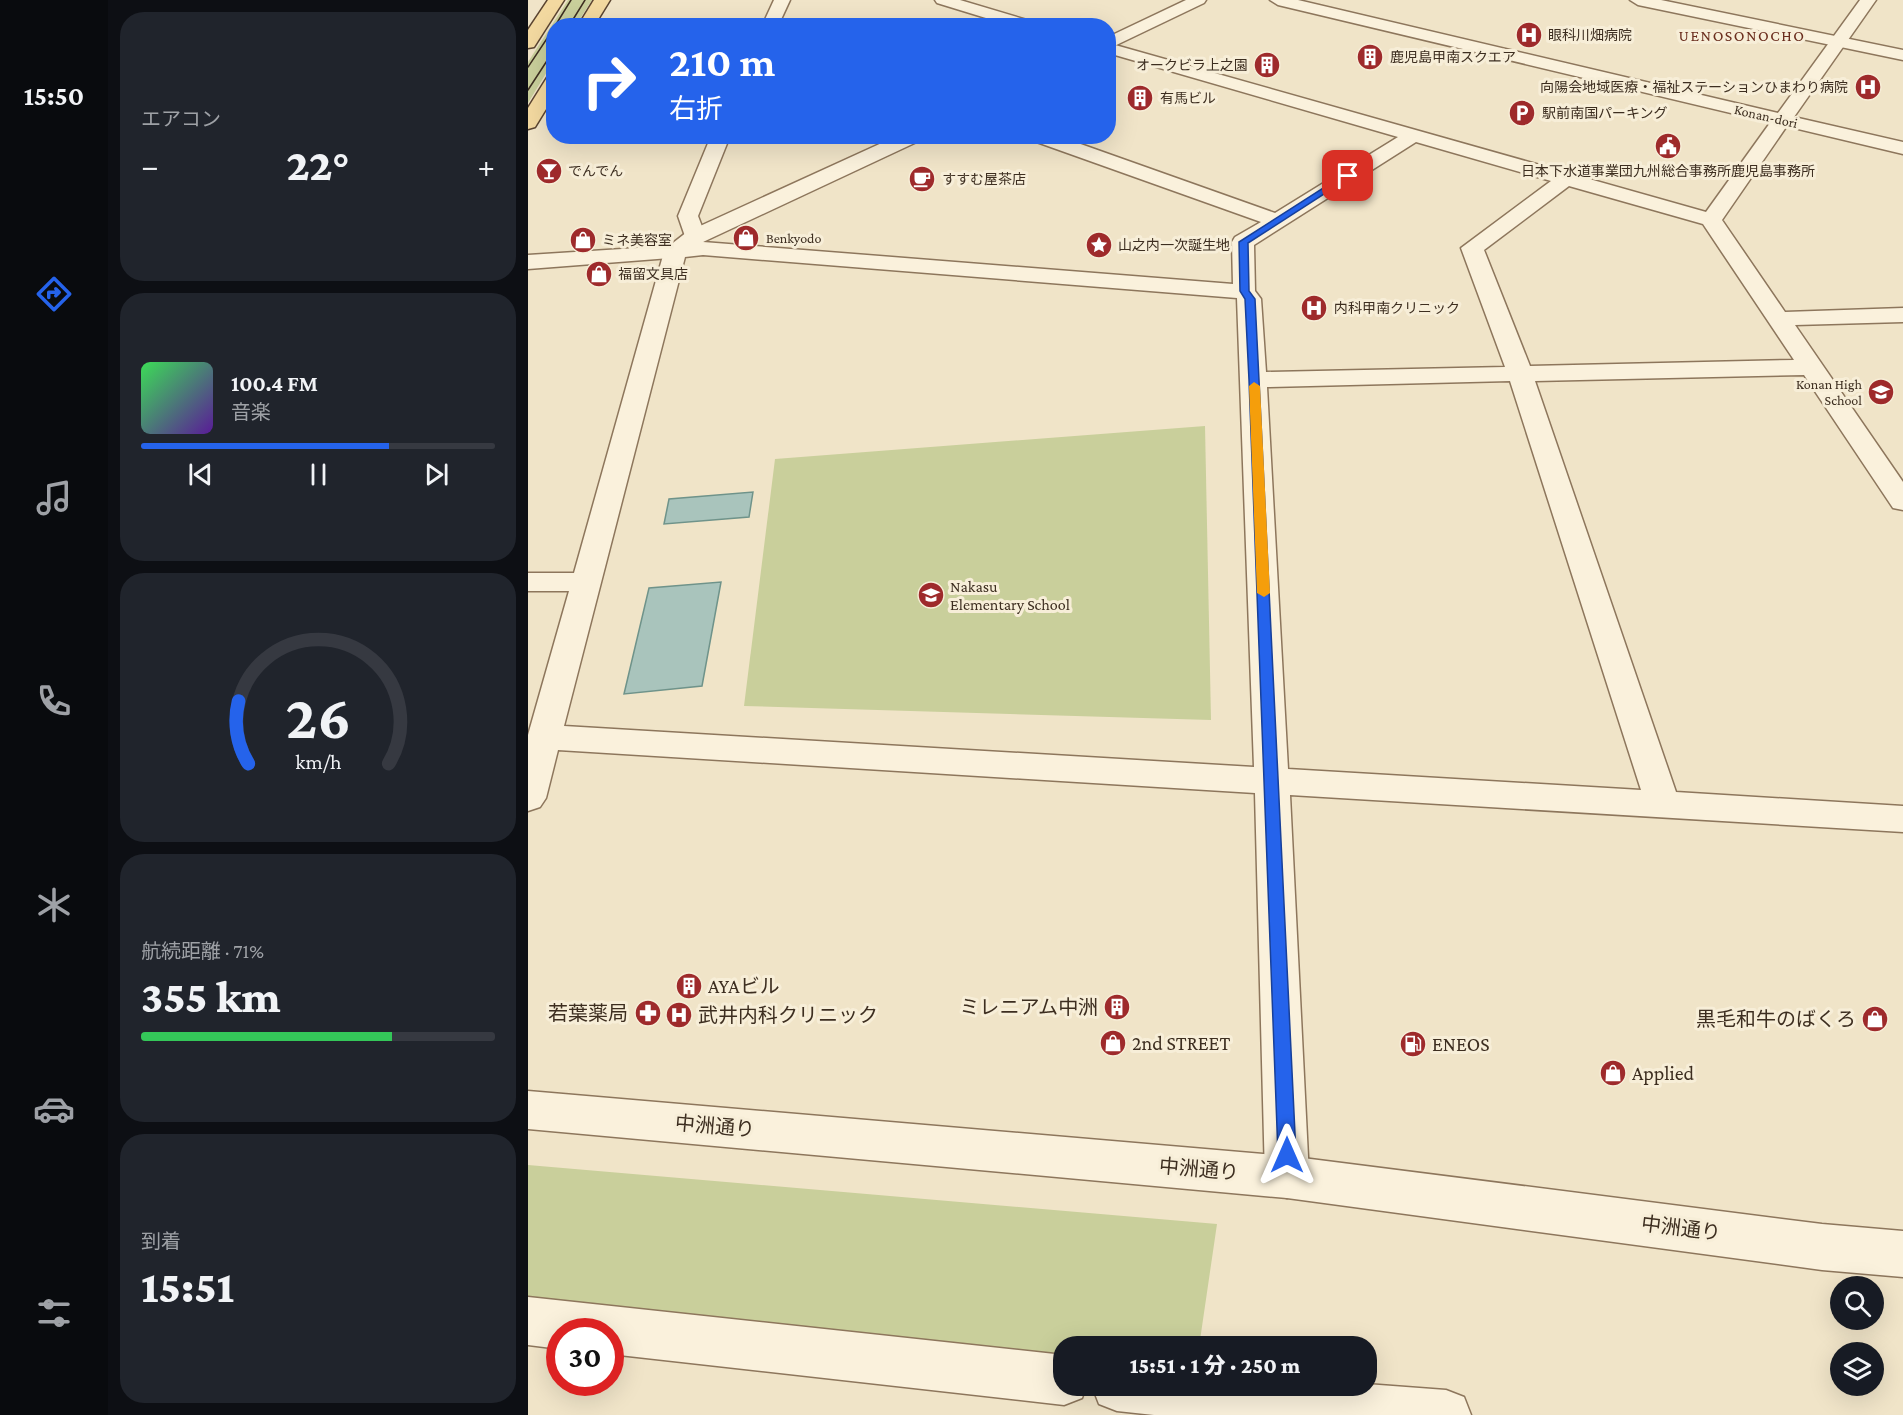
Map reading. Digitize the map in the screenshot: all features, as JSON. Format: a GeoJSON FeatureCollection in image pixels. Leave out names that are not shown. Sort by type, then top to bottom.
{"type":"FeatureCollection","features":[{"type":"Feature","properties":{"kind":"main road"},"geometry":{"type":"LineString","coordinates":[[528,43],[556,0]]}},
{"type":"Feature","properties":{"kind":"main road"},"geometry":{"type":"LineString","coordinates":[[591,18],[602,0]]}},
{"type":"Feature","properties":{"kind":"main road"},"geometry":{"type":"LineString","coordinates":[[528,123],[546,94]]}},
{"type":"Feature","properties":{"kind":"street"},"geometry":{"type":"LineString","coordinates":[[774,18],[782,0]]}},
{"type":"Feature","properties":{"kind":"street"},"geometry":{"type":"LineString","coordinates":[[944,0],[1004,18]]}},
{"type":"Feature","properties":{"kind":"street"},"geometry":{"type":"LineString","coordinates":[[1116,42],[1198,0]]}},
{"type":"Feature","properties":{"kind":"street","name":"Konan-dori"},"geometry":{"type":"LineString","coordinates":[[1278,0],[1903,148]]}},
{"type":"Feature","properties":{"kind":"street"},"geometry":{"type":"LineString","coordinates":[[1638,0],[1903,55]]}},
{"type":"Feature","properties":{"kind":"street"},"geometry":{"type":"LineString","coordinates":[[1711,220],[1868,0]]}},
{"type":"Feature","properties":{"kind":"street"},"geometry":{"type":"LineString","coordinates":[[1116,48],[1711,220],[1903,502]]}},
{"type":"Feature","properties":{"kind":"street"},"geometry":{"type":"LineString","coordinates":[[1287,1177],[1287,1110],[1254,380],[1250,299],[1244,291],[1243,242],[1414,135]]}},
{"type":"Feature","properties":{"kind":"street"},"geometry":{"type":"LineString","coordinates":[[528,798],[685,245],[688,216],[718,144]]}},
{"type":"Feature","properties":{"kind":"street"},"geometry":{"type":"LineString","coordinates":[[685,245],[897,144]]}},
{"type":"Feature","properties":{"kind":"street"},"geometry":{"type":"LineString","coordinates":[[1061,144],[1276,220]]}},
{"type":"Feature","properties":{"kind":"street"},"geometry":{"type":"LineString","coordinates":[[1567,178],[1472,248],[1520,373],[1663,805]]}},
{"type":"Feature","properties":{"kind":"street"},"geometry":{"type":"LineString","coordinates":[[528,262],[685,245],[1244,291]]}},
{"type":"Feature","properties":{"kind":"street"},"geometry":{"type":"LineString","coordinates":[[1777,319],[1903,315]]}},
{"type":"Feature","properties":{"kind":"street"},"geometry":{"type":"LineString","coordinates":[[1254,380],[1809,367]]}},
{"type":"Feature","properties":{"kind":"street"},"geometry":{"type":"LineString","coordinates":[[528,582],[588,582]]}},
{"type":"Feature","properties":{"kind":"street"},"geometry":{"type":"LineString","coordinates":[[545,737],[1272,779],[1903,819]]}},
{"type":"Feature","properties":{"kind":"street","name":"中洲通り"},"geometry":{"type":"LineString","coordinates":[[528,1110],[1287,1177],[1822,1247],[1903,1254]]}},
{"type":"Feature","properties":{"kind":"street"},"geometry":{"type":"LineString","coordinates":[[528,1321],[1053,1379]]}},
{"type":"Feature","properties":{"kind":"street"},"geometry":{"type":"LineString","coordinates":[[1172,1396],[1226,1406],[1446,1415]]}},
{"type":"Feature","properties":{"kind":"green space"},"geometry":{"type":"Polygon","coordinates":[[[568,0],[592,0],[580,18],[556,18],[568,0]]]}},
{"type":"Feature","properties":{"kind":"green space"},"geometry":{"type":"Polygon","coordinates":[[[546,34],[546,73],[528,103],[528,62],[546,34]]]}},
{"type":"Feature","properties":{"kind":"green space"},"geometry":{"type":"Polygon","coordinates":[[[1205,426],[1211,720],[744,706],[775,459],[1205,426]]]}},
{"type":"Feature","properties":{"kind":"green space"},"geometry":{"type":"Polygon","coordinates":[[[528,1165],[1217,1224],[1201,1336],[1053,1336],[1053,1356],[528,1302],[528,1165]]]}},
{"type":"Feature","properties":{"kind":"water"},"geometry":{"type":"Polygon","coordinates":[[[753,492],[749,517],[664,524],[669,499],[753,492]]]}},
{"type":"Feature","properties":{"kind":"water"},"geometry":{"type":"Polygon","coordinates":[[[721,582],[702,686],[624,694],[649,588],[721,582]]]}},
{"type":"Feature","properties":{"kind":"tram line"},"geometry":{"type":"LineString","coordinates":[[560,18],[571,0]]}},
{"type":"Feature","properties":{"kind":"tram line"},"geometry":{"type":"LineString","coordinates":[[574,18],[585,0]]}},
{"type":"Feature","properties":{"kind":"tram line"},"geometry":{"type":"LineString","coordinates":[[528,67],[546,40]]}},
{"type":"Feature","properties":{"kind":"tram line"},"geometry":{"type":"LineString","coordinates":[[528,90],[546,62]]}},
{"type":"Feature","properties":{"kind":"slow traffic"},"geometry":{"type":"LineString","coordinates":[[1254,386],[1264,593]]}},
{"type":"Feature","properties":{"kind":"place","name":"眼科川畑病院"},"geometry":{"type":"Point","coordinates":[1529,35]}},
{"type":"Feature","properties":{"kind":"place","name":"鹿児島甲南スクエア"},"geometry":{"type":"Point","coordinates":[1370,57]}},
{"type":"Feature","properties":{"kind":"place","name":"オークビラ上之園"},"geometry":{"type":"Point","coordinates":[1267,65]}},
{"type":"Feature","properties":{"kind":"place","name":"向陽会地域医療・福祉ステーションひまわり病院"},"geometry":{"type":"Point","coordinates":[1868,87]}},
{"type":"Feature","properties":{"kind":"place","name":"有馬ビル"},"geometry":{"type":"Point","coordinates":[1140,98]}},
{"type":"Feature","properties":{"kind":"place","name":"駅前南国パーキング"},"geometry":{"type":"Point","coordinates":[1522,113]}},
{"type":"Feature","properties":{"kind":"place","name":"日本下水道事業団九州総合事務所鹿児島事務所"},"geometry":{"type":"Point","coordinates":[1668,146]}},
{"type":"Feature","properties":{"kind":"place","name":"でんでん"},"geometry":{"type":"Point","coordinates":[549,171]}},
{"type":"Feature","properties":{"kind":"place","name":"すすむ屋茶店"},"geometry":{"type":"Point","coordinates":[922,179]}},
{"type":"Feature","properties":{"kind":"place","name":"Benkyodo"},"geometry":{"type":"Point","coordinates":[746,238]}},
{"type":"Feature","properties":{"kind":"place","name":"ミネ美容室"},"geometry":{"type":"Point","coordinates":[583,240]}},
{"type":"Feature","properties":{"kind":"place","name":"山之内一次誕生地"},"geometry":{"type":"Point","coordinates":[1099,245]}},
{"type":"Feature","properties":{"kind":"place","name":"福留文具店"},"geometry":{"type":"Point","coordinates":[599,274]}},
{"type":"Feature","properties":{"kind":"place","name":"内科甲南クリニック"},"geometry":{"type":"Point","coordinates":[1314,308]}},
{"type":"Feature","properties":{"kind":"place","name":"Konan High School"},"geometry":{"type":"Point","coordinates":[1881,392]}},
{"type":"Feature","properties":{"kind":"place","name":"Nakasu Elementary School"},"geometry":{"type":"Point","coordinates":[931,595]}},
{"type":"Feature","properties":{"kind":"place","name":"AYAビル"},"geometry":{"type":"Point","coordinates":[689,986]}},
{"type":"Feature","properties":{"kind":"place","name":"ミレニアム中洲"},"geometry":{"type":"Point","coordinates":[1117,1007]}},
{"type":"Feature","properties":{"kind":"place","name":"若葉薬局"},"geometry":{"type":"Point","coordinates":[648,1013]}},
{"type":"Feature","properties":{"kind":"place","name":"武井内科クリニック"},"geometry":{"type":"Point","coordinates":[679,1015]}},
{"type":"Feature","properties":{"kind":"place","name":"黒毛和牛のばくろ"},"geometry":{"type":"Point","coordinates":[1875,1019]}},
{"type":"Feature","properties":{"kind":"place","name":"2nd STREET"},"geometry":{"type":"Point","coordinates":[1113,1043]}},
{"type":"Feature","properties":{"kind":"place","name":"ENEOS"},"geometry":{"type":"Point","coordinates":[1413,1044]}},
{"type":"Feature","properties":{"kind":"place","name":"Applied"},"geometry":{"type":"Point","coordinates":[1613,1073]}},
{"type":"Feature","properties":{"kind":"district","name":"UENOSONOCHO"},"geometry":{"type":"Point","coordinates":[1742,35]}},
{"type":"Feature","properties":{"kind":"route"},"geometry":{"type":"LineString","coordinates":[[1287,1155],[1254,380],[1250,299],[1244,291],[1243,242],[1348,176]]}}]}
